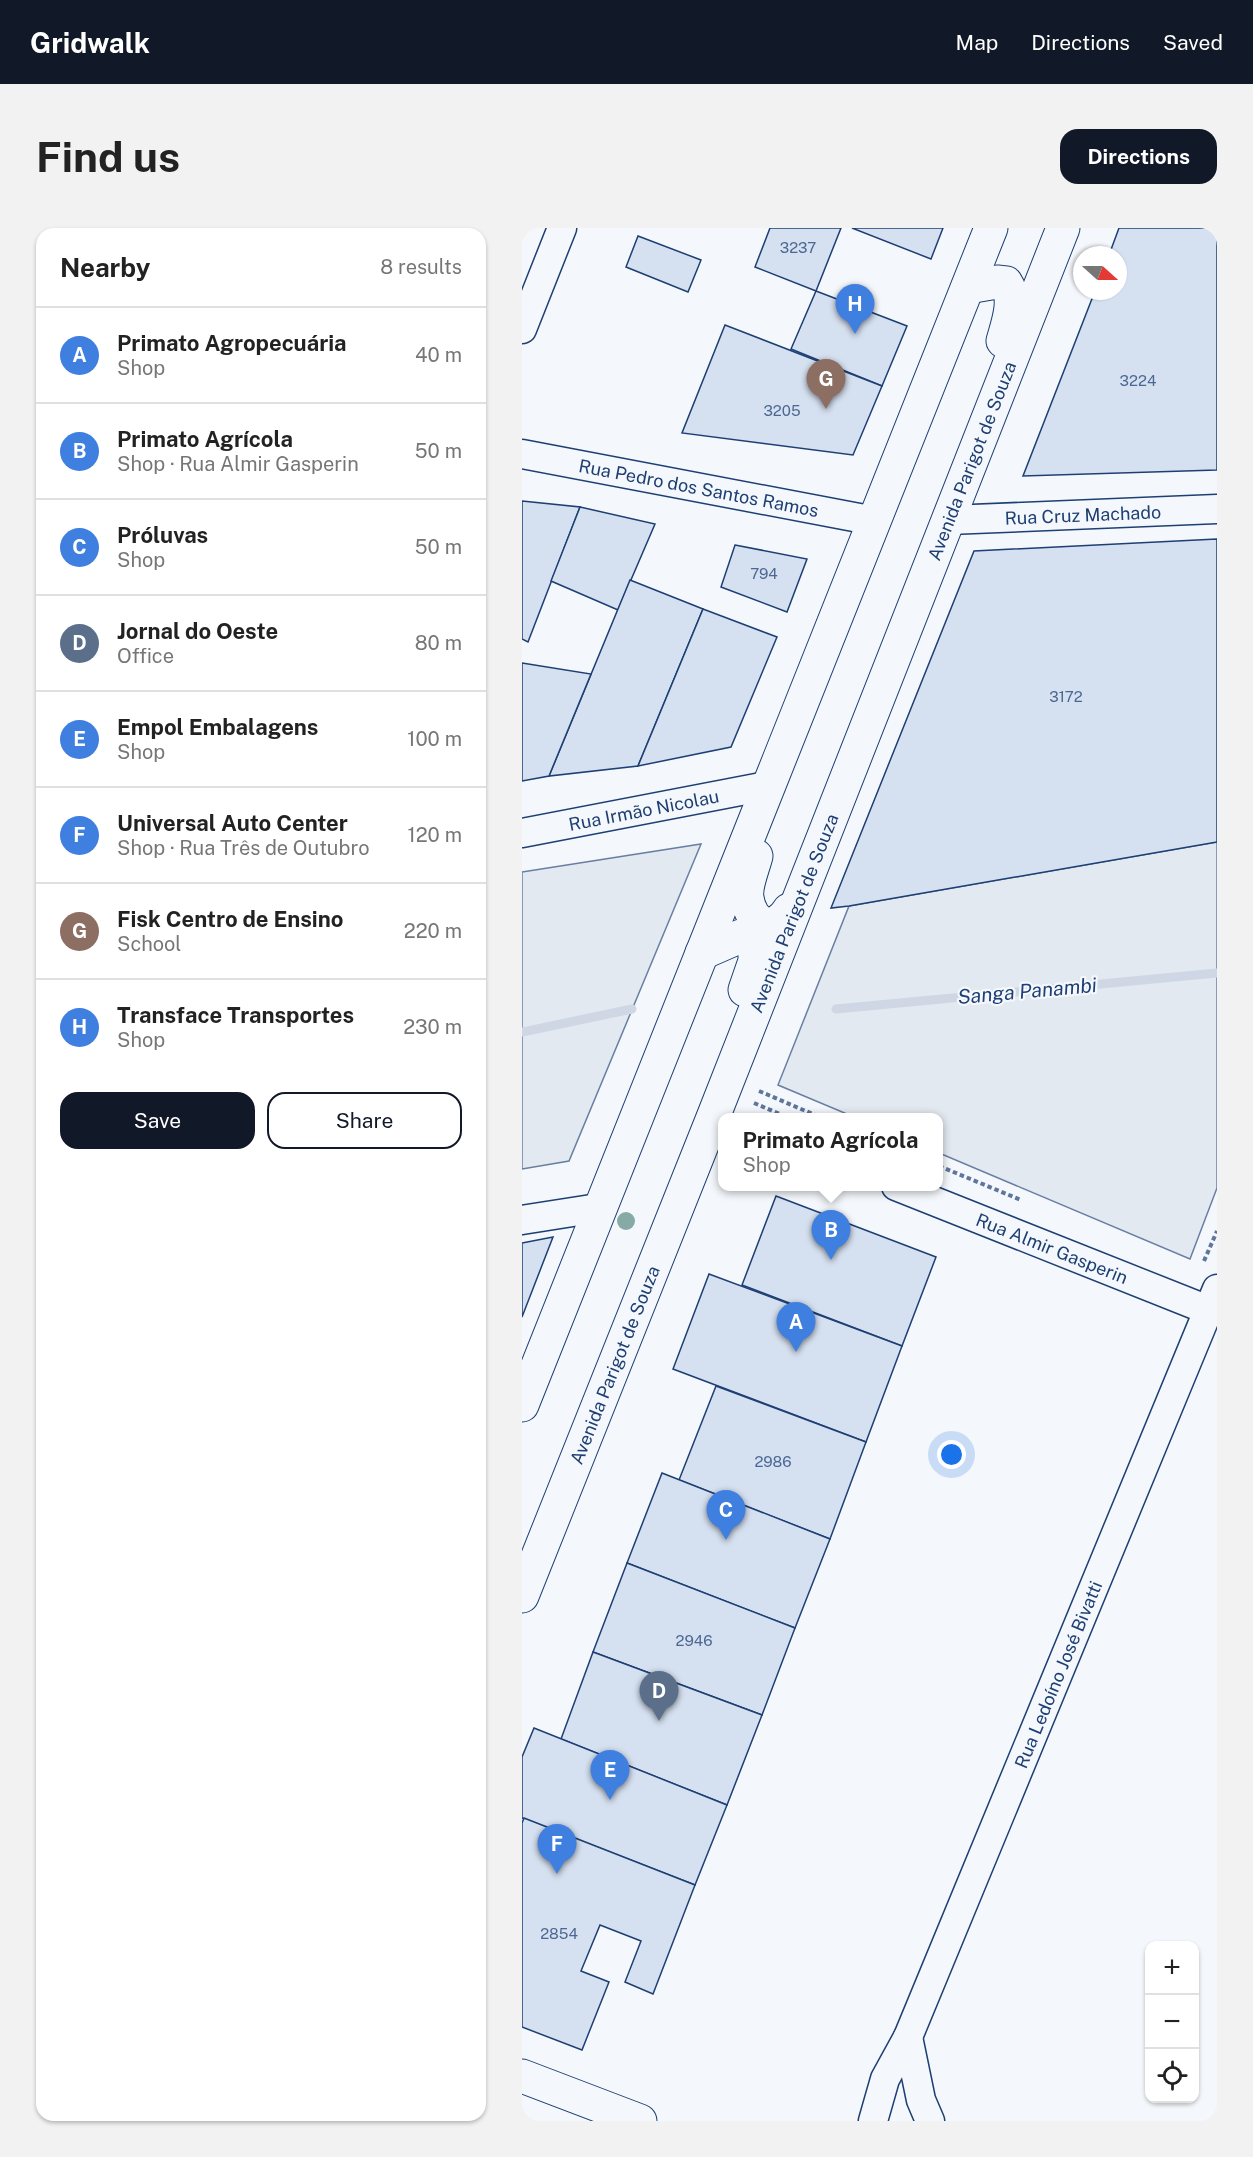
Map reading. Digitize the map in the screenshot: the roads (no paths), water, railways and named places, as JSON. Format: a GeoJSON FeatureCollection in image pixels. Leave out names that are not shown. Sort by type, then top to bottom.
{"type":"FeatureCollection","features":[{"type":"Feature","properties":{"kind":"main road"},"geometry":{"type":"LineString","coordinates":[[522,1405],[598,1208],[991,228]]}},
{"type":"Feature","properties":{"kind":"main road","name":"Avenida Parigot de Souza"},"geometry":{"type":"LineString","coordinates":[[720,1113],[728,1078],[1063,228]]}},
{"type":"Feature","properties":{"kind":"main road"},"geometry":{"type":"LineString","coordinates":[[968,287],[997,282],[1006,283],[1012,300],[1007,328],[975,450]]}},
{"type":"Feature","properties":{"kind":"main road"},"geometry":{"type":"LineString","coordinates":[[767,786],[768,805],[746,897],[753,916],[759,922],[768,924],[784,918],[802,891]]}},
{"type":"Feature","properties":{"kind":"main road"},"geometry":{"type":"LineString","coordinates":[[702,953],[741,936],[749,939],[755,946],[755,961],[729,1038],[720,1113]]}},
{"type":"Feature","properties":{"kind":"main road","name":"Avenida Parigot de Souza"},"geometry":{"type":"LineString","coordinates":[[522,1596],[718,1119]]}},
{"type":"Feature","properties":{"kind":"main road"},"geometry":{"type":"LineString","coordinates":[[522,2076],[640,2121]]}},
{"type":"Feature","properties":{"kind":"street"},"geometry":{"type":"LineString","coordinates":[[522,329],[562,228]]}},
{"type":"Feature","properties":{"kind":"street","name":"Rua Pedro dos Santos Ramos"},"geometry":{"type":"LineString","coordinates":[[522,454],[874,521]]}},
{"type":"Feature","properties":{"kind":"street","name":"Rua Cruz Machado"},"geometry":{"type":"LineString","coordinates":[[948,520],[1217,509]]}},
{"type":"Feature","properties":{"kind":"street","name":"Rua Irmão Nicolau"},"geometry":{"type":"LineString","coordinates":[[522,833],[767,786]]}},
{"type":"Feature","properties":{"kind":"street","name":"Rua Almir Gasperin"},"geometry":{"type":"LineString","coordinates":[[910,1191],[1213,1299]]}},
{"type":"Feature","properties":{"kind":"street"},"geometry":{"type":"LineString","coordinates":[[522,1220],[598,1208]]}},
{"type":"Feature","properties":{"kind":"street","name":"Rua Ledoíno José Bivatti"},"geometry":{"type":"LineString","coordinates":[[873,2121],[885,2079],[908,2037],[1213,1299]]}},
{"type":"Feature","properties":{"kind":"street"},"geometry":{"type":"LineString","coordinates":[[908,2037],[921,2100],[930,2121]]}},
{"type":"Feature","properties":{"kind":"waterway","name":"Sanga Panambi"},"geometry":{"type":"LineString","coordinates":[[836,1009],[1217,973]]}},
{"type":"Feature","properties":{"kind":"waterway","name":"Sanga Panambi"},"geometry":{"type":"LineString","coordinates":[[522,1032],[632,1009]]}},
{"type":"Feature","properties":{"kind":"place","name":"Transface Transportes"},"geometry":{"type":"Point","coordinates":[855,334]}},
{"type":"Feature","properties":{"kind":"place","name":"Fisk Centro de Ensino"},"geometry":{"type":"Point","coordinates":[826,409]}},
{"type":"Feature","properties":{"kind":"place","name":"Primato Agrícola"},"geometry":{"type":"Point","coordinates":[831,1260]}},
{"type":"Feature","properties":{"kind":"place","name":"Primato Agropecuária"},"geometry":{"type":"Point","coordinates":[796,1352]}},
{"type":"Feature","properties":{"kind":"place","name":"Próluvas"},"geometry":{"type":"Point","coordinates":[726,1540]}},
{"type":"Feature","properties":{"kind":"place","name":"Jornal do Oeste"},"geometry":{"type":"Point","coordinates":[659,1721]}},
{"type":"Feature","properties":{"kind":"place","name":"Empol Embalagens"},"geometry":{"type":"Point","coordinates":[610,1800]}},
{"type":"Feature","properties":{"kind":"place","name":"Universal Auto Center"},"geometry":{"type":"Point","coordinates":[557,1874]}}]}
